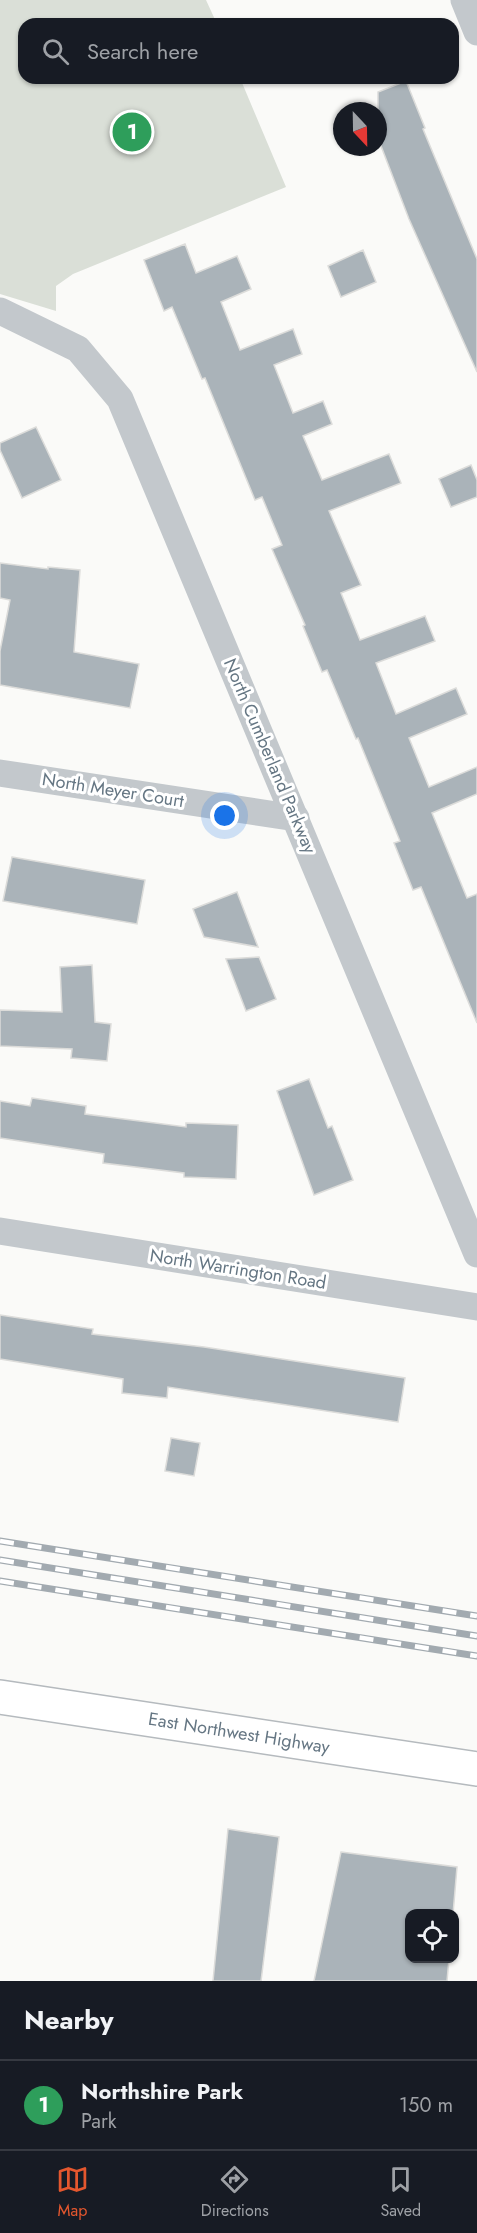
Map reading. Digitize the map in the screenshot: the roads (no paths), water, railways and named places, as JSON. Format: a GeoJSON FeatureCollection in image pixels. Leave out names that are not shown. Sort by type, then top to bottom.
{"type":"FeatureCollection","features":[{"type":"Feature","properties":{"kind":"main road","name":"East Northwest Highway"},"geometry":{"type":"LineString","coordinates":[[0,1696],[477,1769]]}},
{"type":"Feature","properties":{"kind":"street"},"geometry":{"type":"LineString","coordinates":[[464,0],[477,33]]}},
{"type":"Feature","properties":{"kind":"street","name":"North Cumberland Parkway"},"geometry":{"type":"LineString","coordinates":[[0,311],[78,349],[120,399],[477,1254]]}},
{"type":"Feature","properties":{"kind":"street","name":"North Meyer Court"},"geometry":{"type":"LineString","coordinates":[[0,773],[296,818]]}},
{"type":"Feature","properties":{"kind":"street","name":"North Warrington Road"},"geometry":{"type":"LineString","coordinates":[[0,1231],[477,1307]]}},
{"type":"Feature","properties":{"kind":"railway"},"geometry":{"type":"LineString","coordinates":[[0,1541],[477,1616]]}},
{"type":"Feature","properties":{"kind":"railway"},"geometry":{"type":"LineString","coordinates":[[0,1560],[477,1636]]}},
{"type":"Feature","properties":{"kind":"railway"},"geometry":{"type":"LineString","coordinates":[[0,1581],[477,1656]]}},
{"type":"Feature","properties":{"kind":"place","name":"Northshire Park"},"geometry":{"type":"Point","coordinates":[132,132]}}]}
